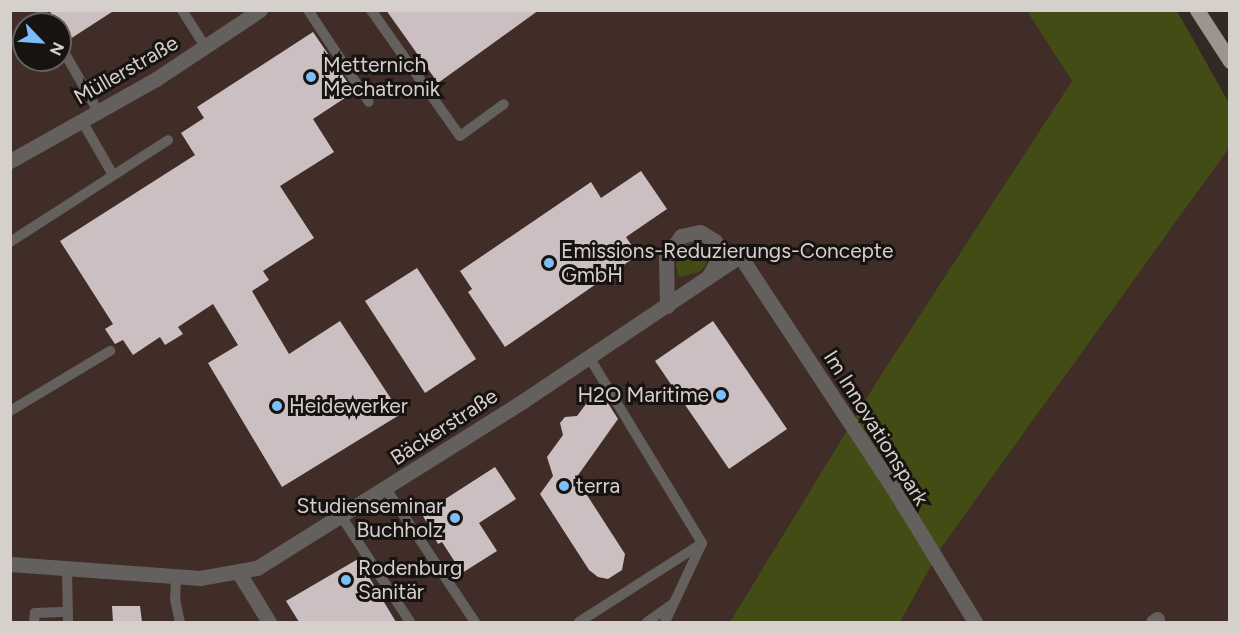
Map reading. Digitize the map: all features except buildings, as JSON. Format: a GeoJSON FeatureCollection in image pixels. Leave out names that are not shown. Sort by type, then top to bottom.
{"type":"FeatureCollection","features":[{"type":"Feature","properties":{"kind":"main road"},"geometry":{"type":"LineString","coordinates":[[1197,10],[1230,61]]}},
{"type":"Feature","properties":{"kind":"street","name":"Müllerstraße"},"geometry":{"type":"LineString","coordinates":[[10,160],[206,48],[260,10]]}},
{"type":"Feature","properties":{"kind":"street"},"geometry":{"type":"LineString","coordinates":[[666,306],[666,257],[681,236],[691,231],[700,232],[716,242],[718,260],[706,281]]}},
{"type":"Feature","properties":{"kind":"street","name":"Bäckerstraße"},"geometry":{"type":"LineString","coordinates":[[10,564],[176,576],[239,573],[257,567],[386,489],[706,281],[740,256]]}},
{"type":"Feature","properties":{"kind":"street","name":"Im Innovationspark"},"geometry":{"type":"LineString","coordinates":[[740,256],[893,488],[975,622]]}},
{"type":"Feature","properties":{"kind":"street"},"geometry":{"type":"LineString","coordinates":[[239,573],[269,622]]}},
{"type":"Feature","properties":{"kind":"lane"},"geometry":{"type":"LineString","coordinates":[[182,10],[206,48]]}},
{"type":"Feature","properties":{"kind":"lane"},"geometry":{"type":"LineString","coordinates":[[308,10],[369,102]]}},
{"type":"Feature","properties":{"kind":"lane"},"geometry":{"type":"LineString","coordinates":[[372,10],[460,136],[504,104]]}},
{"type":"Feature","properties":{"kind":"lane"},"geometry":{"type":"LineString","coordinates":[[72,66],[98,111]]}},
{"type":"Feature","properties":{"kind":"lane"},"geometry":{"type":"LineString","coordinates":[[81,121],[113,175]]}},
{"type":"Feature","properties":{"kind":"lane"},"geometry":{"type":"LineString","coordinates":[[10,242],[168,140]]}},
{"type":"Feature","properties":{"kind":"lane"},"geometry":{"type":"LineString","coordinates":[[10,411],[110,351]]}},
{"type":"Feature","properties":{"kind":"lane"},"geometry":{"type":"LineString","coordinates":[[589,357],[702,543]]}},
{"type":"Feature","properties":{"kind":"lane"},"geometry":{"type":"LineString","coordinates":[[386,489],[475,622]]}},
{"type":"Feature","properties":{"kind":"lane"},"geometry":{"type":"LineString","coordinates":[[341,516],[410,622]]}},
{"type":"Feature","properties":{"kind":"lane"},"geometry":{"type":"LineString","coordinates":[[665,622],[702,543]]}},
{"type":"Feature","properties":{"kind":"lane"},"geometry":{"type":"LineString","coordinates":[[579,622],[702,543]]}},
{"type":"Feature","properties":{"kind":"lane"},"geometry":{"type":"LineString","coordinates":[[34,622],[34,613],[68,617],[67,569]]}},
{"type":"Feature","properties":{"kind":"lane"},"geometry":{"type":"LineString","coordinates":[[176,576],[174,599],[180,622]]}},
{"type":"Feature","properties":{"kind":"lane"},"geometry":{"type":"LineString","coordinates":[[647,622],[673,604]]}},
{"type":"Feature","properties":{"kind":"shaded area"},"geometry":{"type":"Polygon","coordinates":[[[10,11],[1027,11],[1072,81],[879,378],[730,622],[11,622],[10,11]]]}},
{"type":"Feature","properties":{"kind":"shaded area"},"geometry":{"type":"Polygon","coordinates":[[[1229,148],[1229,622],[900,622],[941,548],[1229,148]]]}},
{"type":"Feature","properties":{"kind":"green space"},"geometry":{"type":"Polygon","coordinates":[[[1027,11],[1177,11],[1229,103],[1229,148],[941,548],[900,622],[730,622],[879,378],[1072,81],[1027,11]]]}},
{"type":"Feature","properties":{"kind":"green space"},"geometry":{"type":"Polygon","coordinates":[[[694,243],[707,255],[706,265],[699,272],[679,277],[676,265],[679,252],[685,244],[694,243]]]}},
{"type":"Feature","properties":{"kind":"place","name":"Metternich Mechatronik"},"geometry":{"type":"Point","coordinates":[311,77]}},
{"type":"Feature","properties":{"kind":"place","name":"Emissions-Reduzierungs-Concepte GmbH"},"geometry":{"type":"Point","coordinates":[549,263]}},
{"type":"Feature","properties":{"kind":"place","name":"H2O Maritime"},"geometry":{"type":"Point","coordinates":[721,395]}},
{"type":"Feature","properties":{"kind":"place","name":"Heidewerker"},"geometry":{"type":"Point","coordinates":[277,406]}},
{"type":"Feature","properties":{"kind":"place","name":"terra"},"geometry":{"type":"Point","coordinates":[564,486]}},
{"type":"Feature","properties":{"kind":"place","name":"Studienseminar Buchholz"},"geometry":{"type":"Point","coordinates":[455,518]}},
{"type":"Feature","properties":{"kind":"place","name":"Rodenburg Sanitär"},"geometry":{"type":"Point","coordinates":[346,580]}}]}
